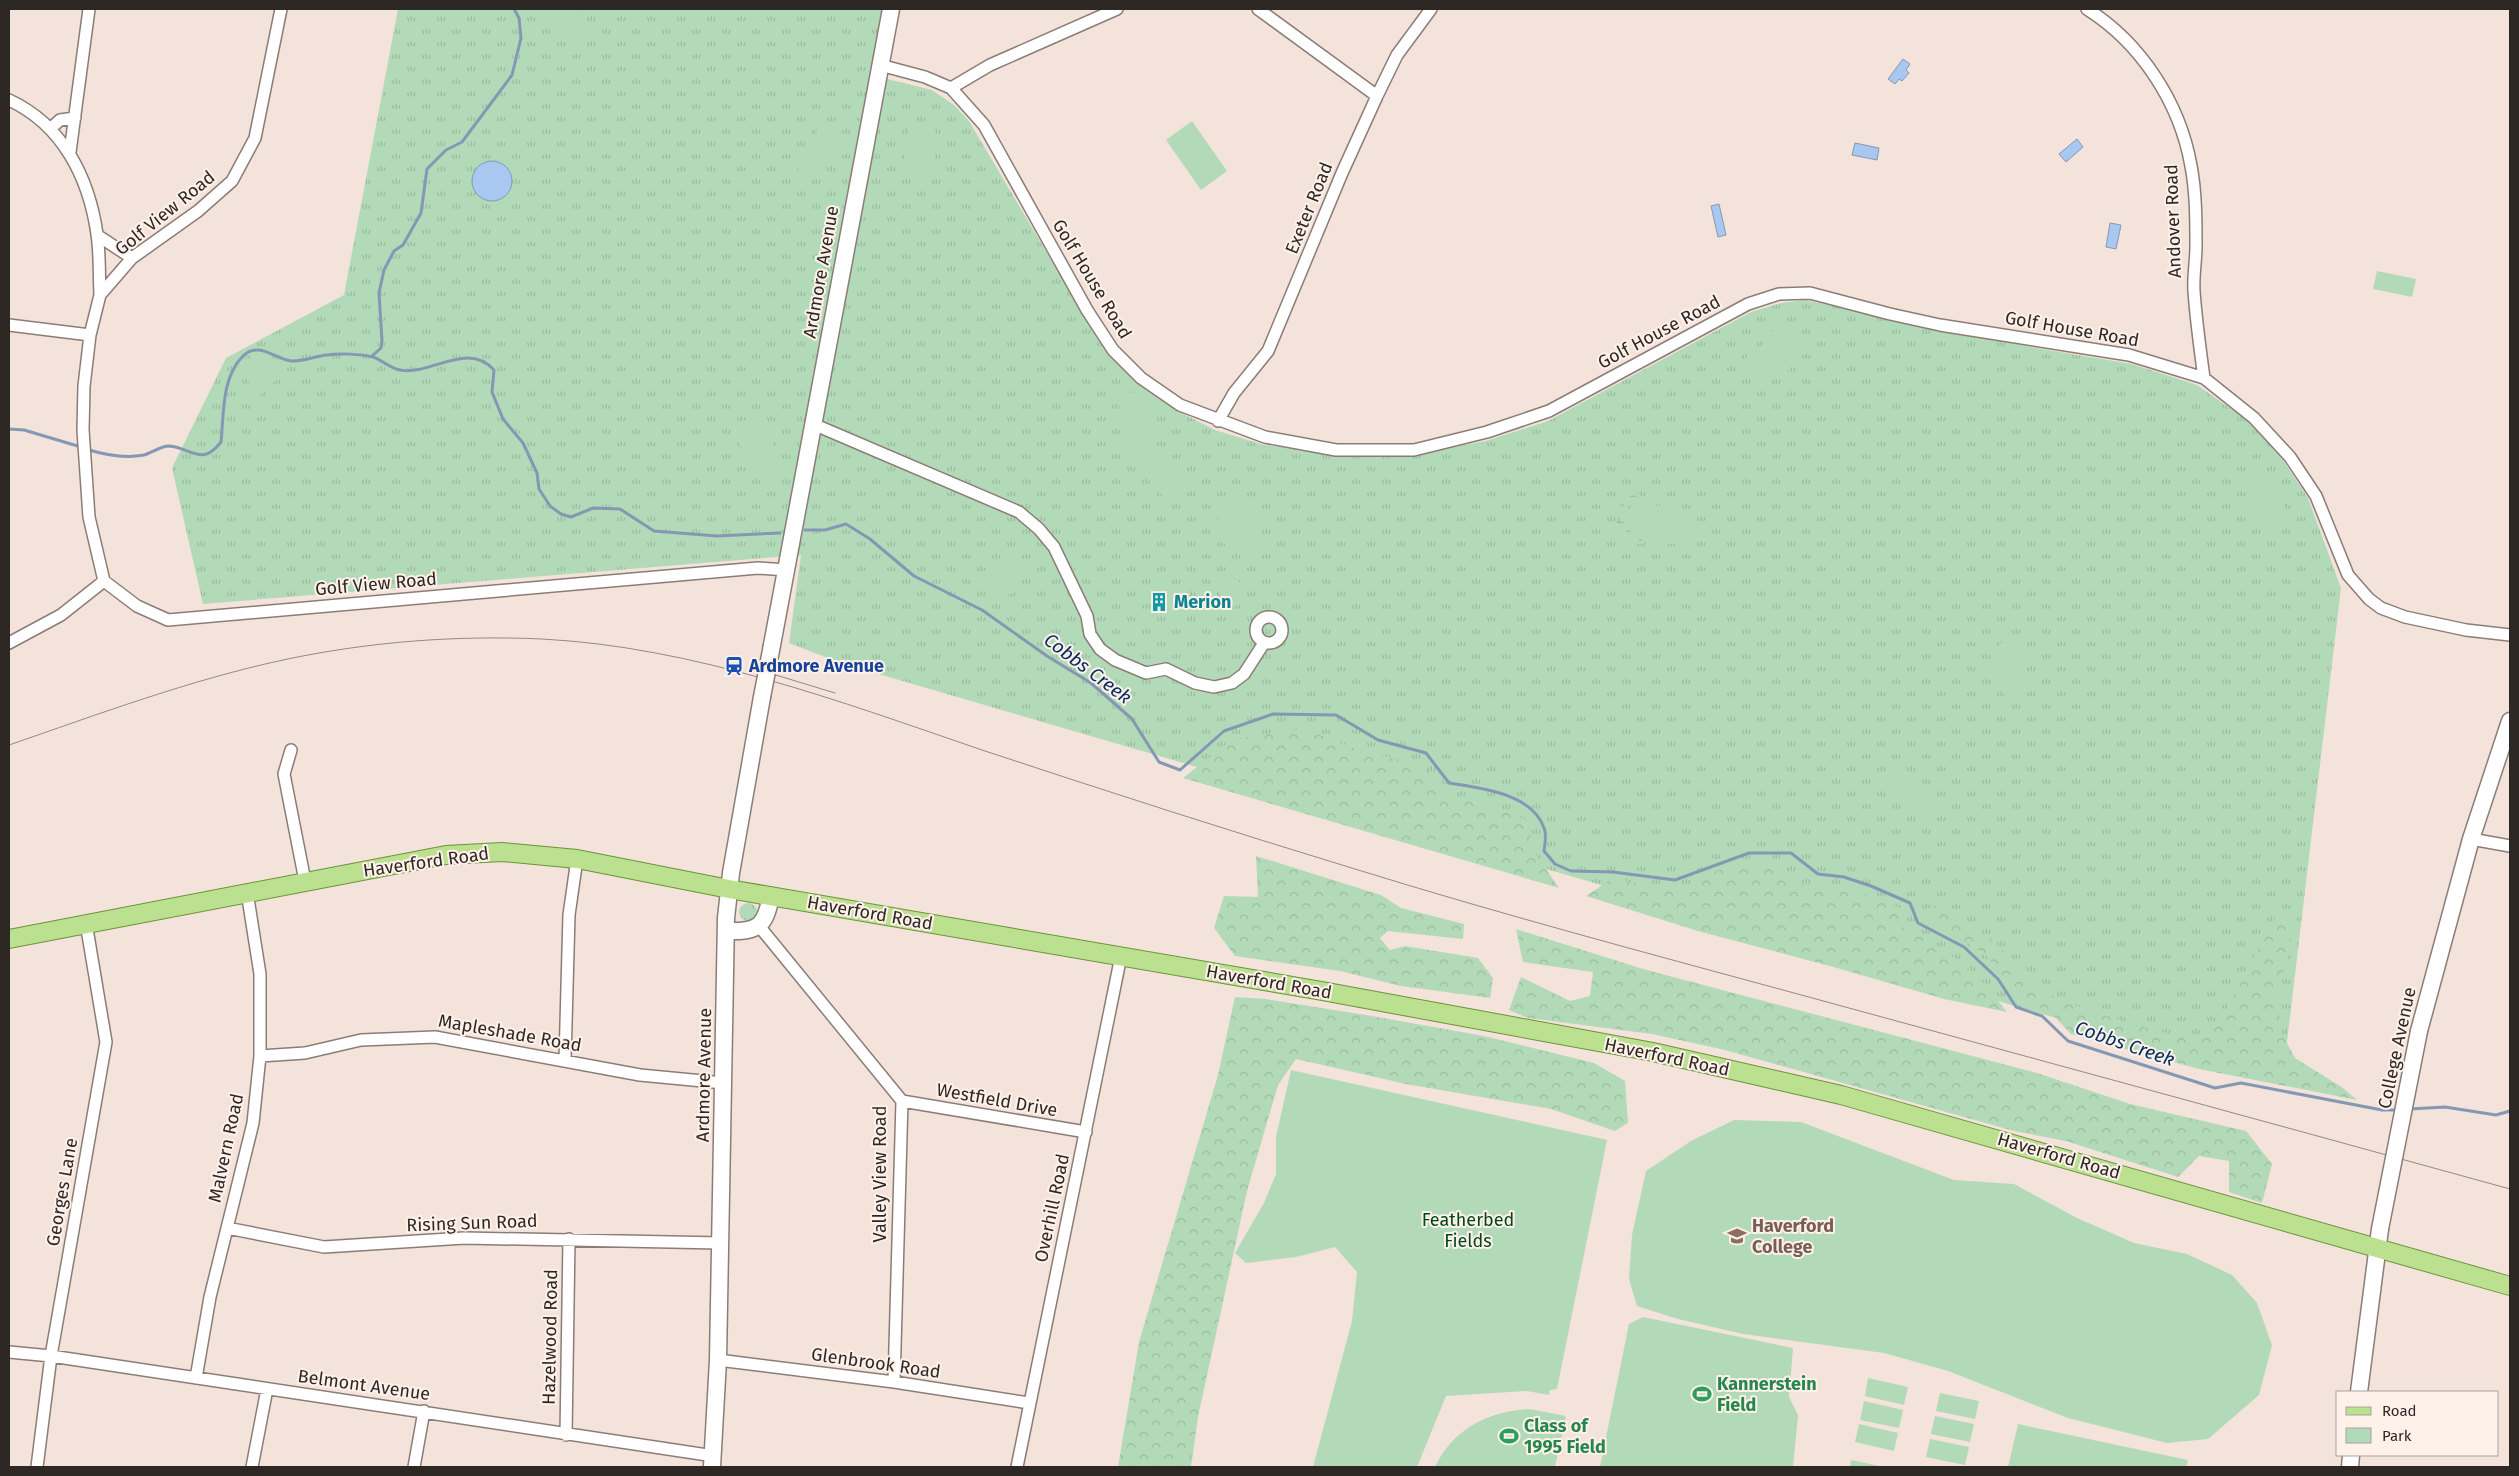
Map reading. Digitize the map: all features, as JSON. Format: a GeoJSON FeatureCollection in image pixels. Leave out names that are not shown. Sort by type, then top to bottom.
{"type":"FeatureCollection","features":[{"type":"Feature","properties":{"kind":"main road","name":"Haverford Road"},"geometry":{"type":"LineString","coordinates":[[9,939],[446,855],[502,852],[576,859],[729,889],[1120,956],[1653,1052],[1840,1095],[2510,1286]]}},
{"type":"Feature","properties":{"kind":"street"},"geometry":{"type":"LineString","coordinates":[[70,152],[89,9]]}},
{"type":"Feature","properties":{"kind":"street","name":"Golf View Road"},"geometry":{"type":"LineString","coordinates":[[281,9],[255,138],[232,181],[198,211],[132,258],[100,296],[90,335],[84,386],[84,444],[89,517],[104,581],[137,606],[168,620],[758,568],[787,570]]}},
{"type":"Feature","properties":{"kind":"street","name":"Ardmore Avenue"},"geometry":{"type":"LineString","coordinates":[[713,1461],[718,1360],[726,931],[729,889],[762,696],[891,9]]}},
{"type":"Feature","properties":{"kind":"street"},"geometry":{"type":"LineString","coordinates":[[951,88],[990,65],[1117,9]]}},
{"type":"Feature","properties":{"kind":"street"},"geometry":{"type":"LineString","coordinates":[[1258,9],[1377,96]]}},
{"type":"Feature","properties":{"kind":"street","name":"Exeter Road"},"geometry":{"type":"LineString","coordinates":[[1218,421],[1234,393],[1268,351],[1342,173],[1377,96],[1397,55],[1432,9]]}},
{"type":"Feature","properties":{"kind":"street","name":"Andover Road"},"geometry":{"type":"LineString","coordinates":[[2088,9],[2122,36],[2145,62],[2163,90],[2185,140],[2193,183],[2196,248],[2194,290],[2204,378]]}},
{"type":"Feature","properties":{"kind":"street","name":"Golf House Road"},"geometry":{"type":"LineString","coordinates":[[880,65],[925,77],[951,88],[984,125],[1087,310],[1113,350],[1141,378],[1180,405],[1218,421],[1265,437],[1336,450],[1414,450],[1487,432],[1549,411],[1748,304],[1779,294],[1810,293],[1886,314],[1940,325],[2129,355],[2204,378],[2254,418],[2290,457],[2316,496],[2348,574],[2369,599],[2381,608],[2405,617],[2466,630],[2510,635]]}},
{"type":"Feature","properties":{"kind":"street"},"geometry":{"type":"LineString","coordinates":[[9,100],[22,106],[50,129],[70,152],[88,194],[98,235],[100,296]]}},
{"type":"Feature","properties":{"kind":"street"},"geometry":{"type":"LineString","coordinates":[[50,129],[60,120],[75,118]]}},
{"type":"Feature","properties":{"kind":"street"},"geometry":{"type":"LineString","coordinates":[[98,235],[132,258]]}},
{"type":"Feature","properties":{"kind":"street"},"geometry":{"type":"LineString","coordinates":[[9,325],[90,335]]}},
{"type":"Feature","properties":{"kind":"street"},"geometry":{"type":"LineString","coordinates":[[813,424],[1019,512],[1039,528],[1054,547],[1087,616],[1090,634],[1100,649],[1115,660],[1146,673],[1166,669],[1195,683],[1214,687],[1232,683],[1244,674],[1264,643]]}},
{"type":"Feature","properties":{"kind":"street"},"geometry":{"type":"LineString","coordinates":[[9,642],[61,615],[104,581]]}},
{"type":"Feature","properties":{"kind":"street","name":"College Avenue"},"geometry":{"type":"LineString","coordinates":[[2359,1391],[2380,1229],[2419,1031],[2471,839],[2510,721]]}},
{"type":"Feature","properties":{"kind":"street"},"geometry":{"type":"LineString","coordinates":[[291,750],[284,774],[304,881]]}},
{"type":"Feature","properties":{"kind":"street"},"geometry":{"type":"LineString","coordinates":[[2471,839],[2510,846]]}},
{"type":"Feature","properties":{"kind":"street"},"geometry":{"type":"LineString","coordinates":[[565,1060],[569,915],[576,859]]}},
{"type":"Feature","properties":{"kind":"street","name":"Malvern Road"},"geometry":{"type":"LineString","coordinates":[[196,1378],[210,1297],[252,1123],[260,1056],[260,974],[247,892]]}},
{"type":"Feature","properties":{"kind":"street"},"geometry":{"type":"LineString","coordinates":[[726,931],[745,932],[759,926],[767,914],[771,896]]}},
{"type":"Feature","properties":{"kind":"street","name":"Georges Lane"},"geometry":{"type":"LineString","coordinates":[[37,1467],[51,1356],[106,1042],[86,923]]}},
{"type":"Feature","properties":{"kind":"street","name":"Valley View Road"},"geometry":{"type":"LineString","coordinates":[[759,926],[902,1101],[894,1382]]}},
{"type":"Feature","properties":{"kind":"street","name":"Overhill Road"},"geometry":{"type":"LineString","coordinates":[[1017,1467],[1120,956]]}},
{"type":"Feature","properties":{"kind":"street","name":"Mapleshade Road"},"geometry":{"type":"LineString","coordinates":[[260,1056],[305,1053],[361,1040],[434,1037],[640,1075],[724,1083]]}},
{"type":"Feature","properties":{"kind":"street","name":"Westfield Drive"},"geometry":{"type":"LineString","coordinates":[[902,1101],[1086,1132]]}},
{"type":"Feature","properties":{"kind":"street","name":"Rising Sun Road"},"geometry":{"type":"LineString","coordinates":[[227,1228],[324,1246],[464,1238],[721,1243]]}},
{"type":"Feature","properties":{"kind":"street","name":"Hazelwood Road"},"geometry":{"type":"LineString","coordinates":[[566,1435],[569,1239]]}},
{"type":"Feature","properties":{"kind":"street","name":"Belmont Avenue"},"geometry":{"type":"LineString","coordinates":[[9,1352],[51,1356],[424,1411],[713,1461]]}},
{"type":"Feature","properties":{"kind":"street","name":"Glenbrook Road"},"geometry":{"type":"LineString","coordinates":[[718,1360],[894,1382],[1029,1403]]}},
{"type":"Feature","properties":{"kind":"street"},"geometry":{"type":"LineString","coordinates":[[252,1467],[267,1389]]}},
{"type":"Feature","properties":{"kind":"street"},"geometry":{"type":"LineString","coordinates":[[414,1467],[424,1411]]}},
{"type":"Feature","properties":{"kind":"green space"},"geometry":{"type":"Polygon","coordinates":[[[398,9],[882,9],[871,75],[932,90],[954,105],[969,121],[1083,314],[1109,353],[1138,382],[1176,410],[1215,430],[1264,445],[1338,453],[1411,455],[1486,441],[1548,421],[1751,312],[1781,303],[1805,300],[2036,348],[2132,364],[2197,385],[2251,423],[2283,460],[2308,498],[2341,588],[2282,1084],[841,663],[789,643],[801,555],[203,604],[172,468],[226,358],[344,295],[398,9]]]}},
{"type":"Feature","properties":{"kind":"green space"},"geometry":{"type":"Polygon","coordinates":[[[544,9],[566,11],[579,16],[588,26],[589,34],[585,38],[573,40],[554,34],[546,25],[544,9]]]}},
{"type":"Feature","properties":{"kind":"green space"},"geometry":{"type":"Polygon","coordinates":[[[1192,121],[1227,171],[1201,190],[1166,140],[1192,121]]]}},
{"type":"Feature","properties":{"kind":"green space"},"geometry":{"type":"Polygon","coordinates":[[[823,122],[835,124],[841,129],[845,141],[841,147],[827,158],[811,180],[804,180],[797,173],[801,159],[815,143],[817,126],[823,122]]]}},
{"type":"Feature","properties":{"kind":"green space"},"geometry":{"type":"Polygon","coordinates":[[[914,122],[926,123],[933,128],[937,135],[938,144],[932,163],[919,178],[910,177],[903,162],[909,144],[909,126],[914,122]]]}},
{"type":"Feature","properties":{"kind":"green space"},"geometry":{"type":"Polygon","coordinates":[[[2377,271],[2416,279],[2412,297],[2373,289],[2377,271]]]}},
{"type":"Feature","properties":{"kind":"green space"},"geometry":{"type":"Polygon","coordinates":[[[1787,325],[1795,331],[1798,341],[1797,358],[1791,367],[1783,373],[1760,378],[1752,378],[1746,375],[1744,366],[1746,358],[1761,347],[1776,327],[1787,325]]]}},
{"type":"Feature","properties":{"kind":"green space"},"geometry":{"type":"Polygon","coordinates":[[[261,360],[274,362],[287,369],[288,374],[268,385],[258,399],[251,403],[248,396],[250,371],[261,360]]]}},
{"type":"Feature","properties":{"kind":"green space"},"geometry":{"type":"Polygon","coordinates":[[[1127,393],[1140,395],[1150,403],[1156,414],[1157,421],[1154,444],[1156,450],[1166,461],[1187,472],[1188,476],[1185,486],[1174,497],[1165,497],[1157,491],[1146,477],[1138,461],[1127,451],[1118,423],[1120,400],[1127,393]]]}},
{"type":"Feature","properties":{"kind":"green space"},"geometry":{"type":"Polygon","coordinates":[[[743,420],[757,426],[774,445],[777,467],[775,475],[770,480],[763,480],[758,476],[739,442],[736,434],[736,425],[743,420]]]}},
{"type":"Feature","properties":{"kind":"green space"},"geometry":{"type":"Polygon","coordinates":[[[2264,475],[2285,500],[2283,517],[2276,524],[2262,529],[2251,520],[2249,485],[2253,476],[2264,475]]]}},
{"type":"Feature","properties":{"kind":"green space"},"geometry":{"type":"Polygon","coordinates":[[[1641,494],[1622,517],[1625,526],[1630,532],[1645,541],[1641,544],[1630,541],[1622,535],[1618,527],[1617,518],[1619,509],[1624,501],[1631,496],[1641,494]]]}},
{"type":"Feature","properties":{"kind":"green space"},"geometry":{"type":"Polygon","coordinates":[[[1242,500],[1250,500],[1259,513],[1261,521],[1261,528],[1256,543],[1246,554],[1219,541],[1214,533],[1216,522],[1223,512],[1232,504],[1242,500]]]}},
{"type":"Feature","properties":{"kind":"green space"},"geometry":{"type":"Polygon","coordinates":[[[1646,503],[1693,514],[1698,521],[1691,536],[1678,543],[1664,543],[1650,538],[1638,530],[1632,520],[1634,511],[1646,503]]]}},
{"type":"Feature","properties":{"kind":"green space"},"geometry":{"type":"Polygon","coordinates":[[[1004,558],[1015,565],[1018,571],[1018,583],[1012,593],[1001,599],[994,599],[987,591],[985,579],[995,561],[1004,558]]]}},
{"type":"Feature","properties":{"kind":"green space"},"geometry":{"type":"Polygon","coordinates":[[[1226,576],[1240,582],[1243,588],[1244,595],[1236,606],[1224,605],[1221,598],[1221,586],[1226,576]]]}},
{"type":"Feature","properties":{"kind":"green space"},"geometry":{"type":"Polygon","coordinates":[[[2002,642],[2016,644],[2025,653],[2020,661],[2021,672],[2027,682],[2026,688],[2013,695],[2005,695],[2000,689],[1992,669],[1994,654],[2002,642]]]}},
{"type":"Feature","properties":{"kind":"green space"},"geometry":{"type":"Polygon","coordinates":[[[1304,729],[1361,751],[1420,764],[1451,794],[1528,820],[1533,850],[1559,888],[1183,778],[1233,739],[1304,729]]]}},
{"type":"Feature","properties":{"kind":"green space"},"geometry":{"type":"Polygon","coordinates":[[[1895,775],[1917,781],[1934,792],[1941,806],[1937,818],[1922,821],[1905,807],[1888,798],[1882,786],[1895,775]]]}},
{"type":"Feature","properties":{"kind":"green space"},"geometry":{"type":"Polygon","coordinates":[[[1256,856],[1381,895],[1401,908],[1464,924],[1463,939],[1388,931],[1380,938],[1390,950],[1405,946],[1478,958],[1493,978],[1490,998],[1401,986],[1340,971],[1235,956],[1214,928],[1224,896],[1258,897],[1256,856]]]}},
{"type":"Feature","properties":{"kind":"green space"},"geometry":{"type":"Polygon","coordinates":[[[1728,865],[1768,866],[1809,885],[1841,886],[1900,908],[1901,926],[1946,951],[1981,980],[2007,1012],[1944,999],[1698,931],[1586,896],[1613,878],[1674,892],[1728,865]]]}},
{"type":"Feature","properties":{"kind":"green space"},"geometry":{"type":"Polygon","coordinates":[[[748,903],[754,906],[757,912],[754,918],[748,921],[742,918],[739,912],[742,906],[748,903]]]}},
{"type":"Feature","properties":{"kind":"green space"},"geometry":{"type":"Polygon","coordinates":[[[1939,904],[1994,941],[2028,981],[2062,1001],[2138,1026],[2195,1040],[2219,1023],[2275,918],[2290,921],[2291,949],[2277,991],[2281,1032],[2295,1058],[2343,1088],[2357,1100],[2199,1069],[2071,1034],[2051,1013],[2019,999],[1987,956],[1943,928],[1923,911],[1939,904]]]}},
{"type":"Feature","properties":{"kind":"green space"},"geometry":{"type":"Polygon","coordinates":[[[1516,929],[1643,969],[2037,1073],[2130,1104],[2246,1131],[2272,1164],[2262,1203],[2229,1192],[2229,1161],[2199,1156],[2178,1177],[2066,1141],[2014,1131],[1725,1050],[1652,1034],[1528,1018],[1509,1010],[1521,977],[1570,1001],[1590,996],[1593,972],[1523,962],[1516,929]]]}},
{"type":"Feature","properties":{"kind":"green space"},"geometry":{"type":"Polygon","coordinates":[[[1235,997],[1266,999],[1484,1036],[1594,1063],[1625,1081],[1628,1123],[1615,1131],[1551,1109],[1406,1084],[1296,1059],[1278,1085],[1247,1191],[1198,1417],[1191,1467],[1118,1467],[1139,1342],[1218,1075],[1235,997]]]}},
{"type":"Feature","properties":{"kind":"green space","name":"Featherbed Fields"},"geometry":{"type":"Polygon","coordinates":[[[1291,1070],[1607,1140],[1557,1389],[1550,1390],[1549,1395],[1527,1391],[1446,1396],[1417,1467],[1313,1467],[1352,1321],[1357,1272],[1335,1247],[1296,1257],[1246,1263],[1235,1253],[1264,1203],[1276,1174],[1276,1137],[1291,1070]]]}},
{"type":"Feature","properties":{"kind":"green space"},"geometry":{"type":"Polygon","coordinates":[[[1734,1120],[1801,1122],[1954,1180],[2014,1184],[2077,1218],[2134,1243],[2187,1254],[2232,1275],[2257,1303],[2272,1345],[2259,1395],[2208,1439],[2167,1443],[2068,1418],[1948,1371],[1884,1353],[1743,1334],[1678,1319],[1637,1306],[1629,1279],[1632,1235],[1646,1171],[1691,1141],[1734,1120]]]}},
{"type":"Feature","properties":{"kind":"green space","name":"Kannerstein Field"},"geometry":{"type":"Polygon","coordinates":[[[1643,1317],[1793,1348],[1789,1397],[1798,1415],[1793,1467],[1600,1467],[1629,1324],[1643,1317]]]}},
{"type":"Feature","properties":{"kind":"green space"},"geometry":{"type":"Polygon","coordinates":[[[1868,1378],[1908,1387],[1904,1405],[1865,1396],[1868,1378]]]}},
{"type":"Feature","properties":{"kind":"green space"},"geometry":{"type":"Polygon","coordinates":[[[1940,1393],[1979,1401],[1975,1419],[1936,1411],[1940,1393]]]}},
{"type":"Feature","properties":{"kind":"green space"},"geometry":{"type":"Polygon","coordinates":[[[1864,1401],[1903,1410],[1899,1428],[1860,1420],[1864,1401]]]}},
{"type":"Feature","properties":{"kind":"green space","name":"Class of 1995 Field"},"geometry":{"type":"Polygon","coordinates":[[[1529,1409],[1566,1416],[1555,1467],[1435,1467],[1452,1442],[1473,1425],[1486,1418],[1500,1414],[1529,1409]]]}},
{"type":"Feature","properties":{"kind":"green space"},"geometry":{"type":"Polygon","coordinates":[[[1935,1416],[1974,1424],[1970,1442],[1931,1434],[1935,1416]]]}},
{"type":"Feature","properties":{"kind":"green space"},"geometry":{"type":"Polygon","coordinates":[[[1859,1424],[1898,1433],[1894,1451],[1855,1442],[1859,1424]]]}},
{"type":"Feature","properties":{"kind":"green space"},"geometry":{"type":"Polygon","coordinates":[[[2018,1424],[2188,1460],[2186,1467],[2008,1467],[2018,1424]]]}},
{"type":"Feature","properties":{"kind":"green space"},"geometry":{"type":"Polygon","coordinates":[[[1930,1439],[1969,1447],[1965,1465],[1926,1457],[1930,1439]]]}},
{"type":"Feature","properties":{"kind":"green space"},"geometry":{"type":"Polygon","coordinates":[[[1851,1460],[1885,1467],[1850,1467],[1851,1460]]]}},
{"type":"Feature","properties":{"kind":"water"},"geometry":{"type":"Polygon","coordinates":[[[1903,59],[1910,64],[1906,70],[1909,73],[1902,81],[1899,79],[1895,84],[1888,79],[1903,59]]]}},
{"type":"Feature","properties":{"kind":"water"},"geometry":{"type":"Polygon","coordinates":[[[2077,139],[2083,147],[2066,162],[2059,154],[2077,139]]]}},
{"type":"Feature","properties":{"kind":"water"},"geometry":{"type":"Polygon","coordinates":[[[1855,143],[1879,148],[1877,160],[1852,155],[1855,143]]]}},
{"type":"Feature","properties":{"kind":"water"},"geometry":{"type":"Polygon","coordinates":[[[496,161],[503,164],[509,170],[512,181],[511,189],[503,198],[496,201],[488,201],[481,198],[473,189],[472,177],[475,170],[484,162],[496,161]]]}},
{"type":"Feature","properties":{"kind":"water"},"geometry":{"type":"Polygon","coordinates":[[[1719,204],[1726,235],[1718,237],[1711,206],[1719,204]]]}},
{"type":"Feature","properties":{"kind":"water"},"geometry":{"type":"Polygon","coordinates":[[[2110,223],[2121,225],[2116,249],[2106,247],[2110,223]]]}},
{"type":"Feature","properties":{"kind":"waterway"},"geometry":{"type":"LineString","coordinates":[[372,356],[381,348],[382,341],[379,293],[384,270],[394,251],[403,245],[421,213],[427,169],[446,150],[462,142],[512,75],[521,38],[519,18],[514,9]]}},
{"type":"Feature","properties":{"kind":"waterway","name":"Cobbs Creek"},"geometry":{"type":"LineString","coordinates":[[86,449],[107,455],[122,456],[144,455],[169,446],[196,454],[208,453],[221,442],[223,409],[231,375],[243,356],[255,350],[268,352],[293,361],[332,354],[362,355],[376,358],[400,370],[412,370],[461,358],[473,358],[484,362],[494,370],[492,392],[503,419],[523,443],[537,473],[539,489],[550,506],[561,514],[571,517],[593,508],[620,509],[654,531],[717,536],[780,533]]}},
{"type":"Feature","properties":{"kind":"waterway","name":"Cobbs Creek"},"geometry":{"type":"LineString","coordinates":[[9,429],[24,430],[81,447]]}},
{"type":"Feature","properties":{"kind":"waterway","name":"Cobbs Creek"},"geometry":{"type":"LineString","coordinates":[[805,530],[825,530],[846,524],[870,539],[914,576],[982,610],[1047,656],[1091,683],[1132,719],[1159,762],[1180,770],[1224,731],[1273,714],[1336,715],[1378,740],[1426,753],[1449,783],[1504,794],[1528,807],[1538,816],[1545,830],[1544,851],[1555,864],[1571,871],[1613,872],[1675,880],[1749,853],[1791,853],[1818,874],[1844,877],[1871,886],[1910,903],[1918,923],[1964,947],[1998,979],[2016,1007],[2042,1016],[2068,1041],[2215,1088],[2241,1083],[2382,1110],[2398,1110]]}},
{"type":"Feature","properties":{"kind":"waterway","name":"Cobbs Creek"},"geometry":{"type":"LineString","coordinates":[[2410,1109],[2445,1107],[2496,1115],[2510,1111]]}},
{"type":"Feature","properties":{"kind":"tram line"},"geometry":{"type":"LineString","coordinates":[[9,745],[145,698],[214,677],[283,660],[379,644],[444,639],[542,639],[599,644],[655,653],[710,665],[820,695],[1168,811],[1464,902],[2510,1189]]}},
{"type":"Feature","properties":{"kind":"tram line"},"geometry":{"type":"LineString","coordinates":[[756,669],[835,693]]}},
{"type":"Feature","properties":{"kind":"place","name":"Merion"},"geometry":{"type":"Point","coordinates":[1159,602]}},
{"type":"Feature","properties":{"kind":"place","name":"Ardmore Avenue"},"geometry":{"type":"Point","coordinates":[734,666]}},
{"type":"Feature","properties":{"kind":"place","name":"Haverford College"},"geometry":{"type":"Point","coordinates":[1737,1236]}},
{"type":"Feature","properties":{"kind":"place","name":"Kannerstein Field"},"geometry":{"type":"Point","coordinates":[1702,1394]}},
{"type":"Feature","properties":{"kind":"place","name":"Class of 1995 Field"},"geometry":{"type":"Point","coordinates":[1509,1436]}}]}
